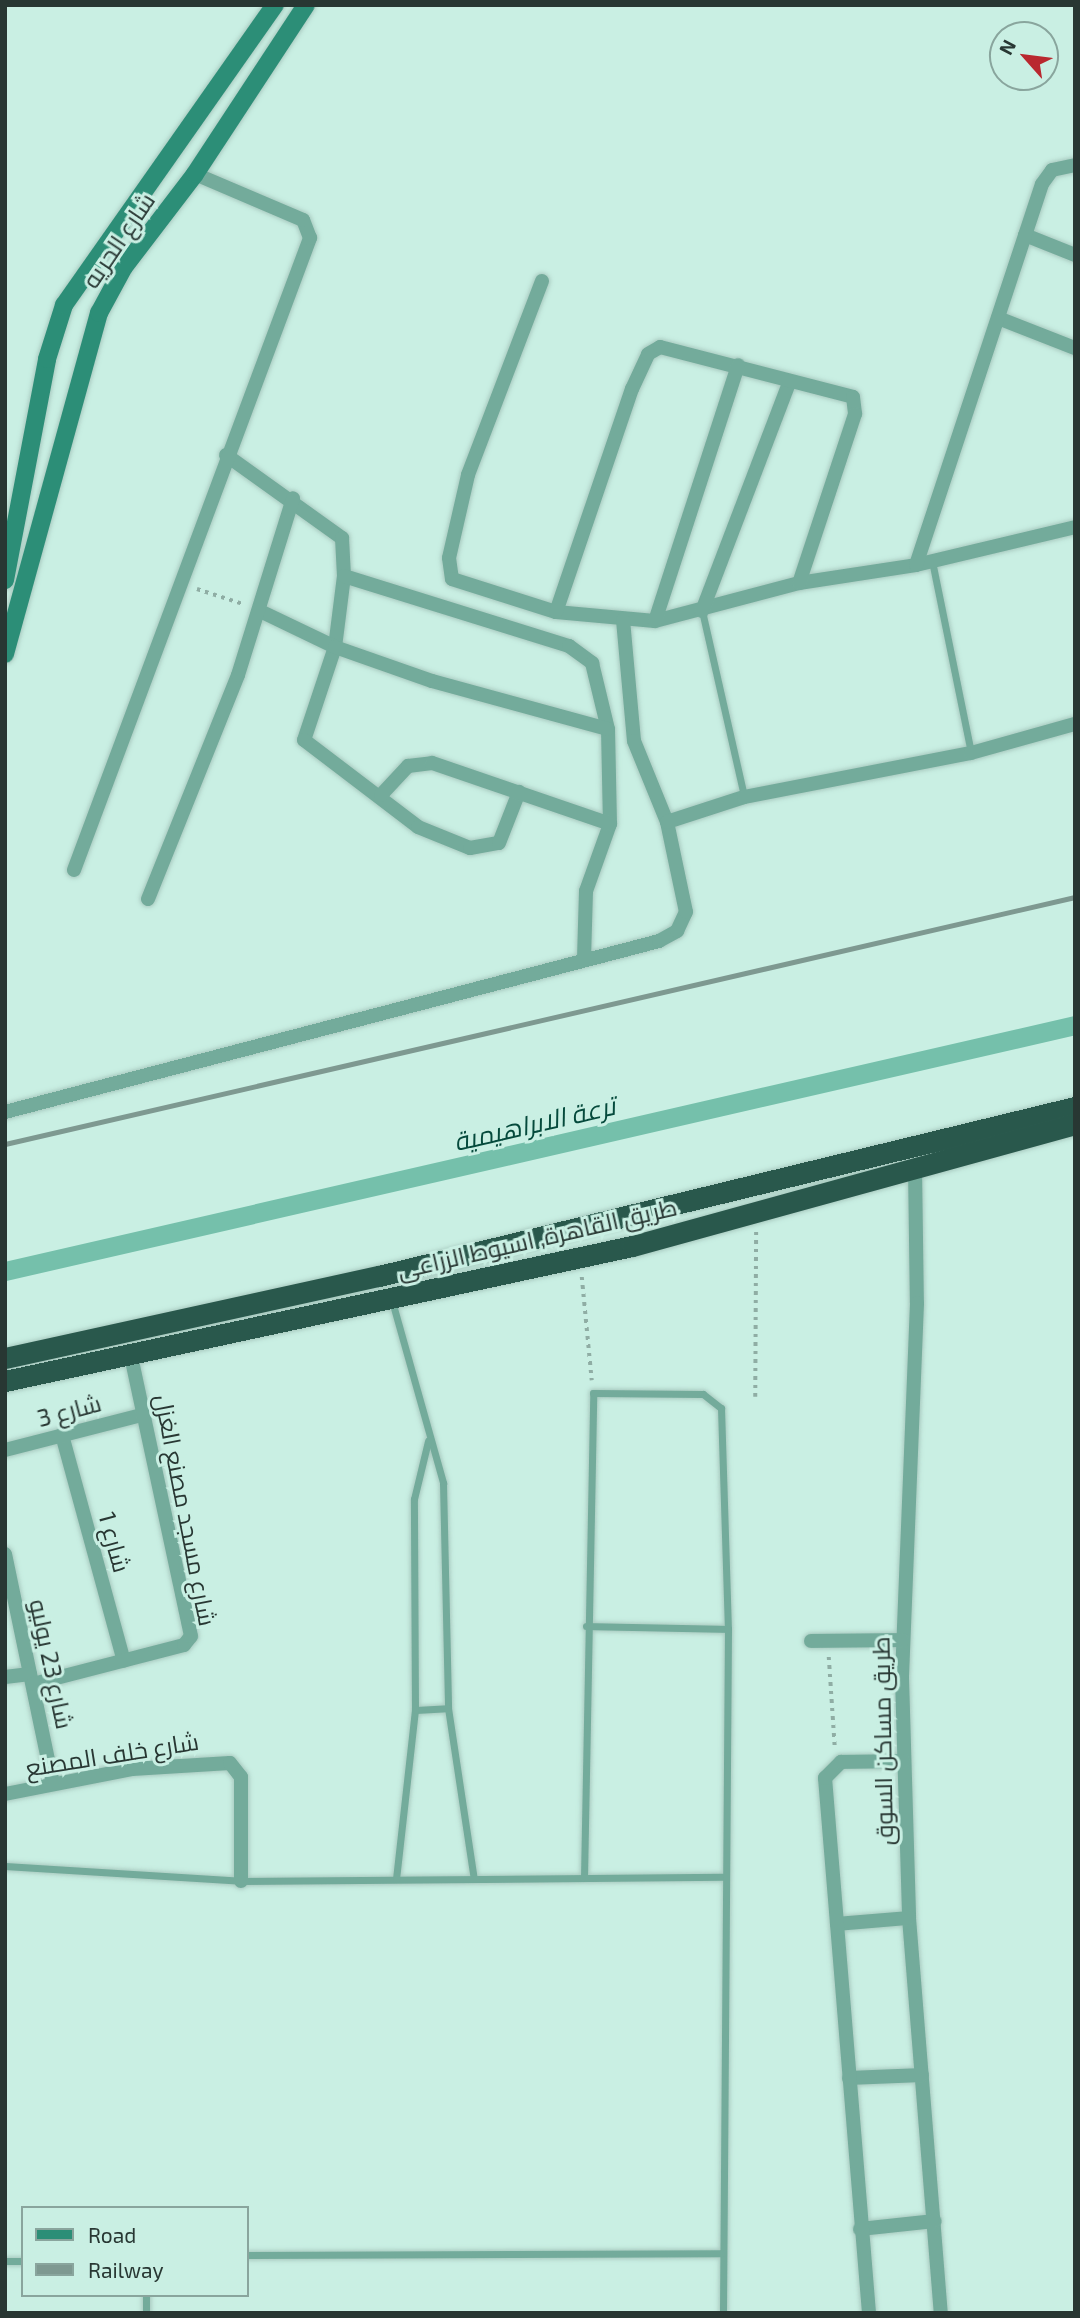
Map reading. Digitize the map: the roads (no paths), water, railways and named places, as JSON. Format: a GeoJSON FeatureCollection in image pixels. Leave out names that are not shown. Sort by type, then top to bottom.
{"type":"FeatureCollection","features":[{"type":"Feature","properties":{"kind":"highway","name":"طريق القاهرة, اسيوط الزراعى"},"geometry":{"type":"LineString","coordinates":[[5,1358],[379,1276],[1075,1107]]}},
{"type":"Feature","properties":{"kind":"highway","name":"طريق القاهرة, اسيوط الزراعى"},"geometry":{"type":"LineString","coordinates":[[5,1381],[580,1257],[756,1213],[1075,1124]]}},
{"type":"Feature","properties":{"kind":"main road","name":"شارع الحريه"},"geometry":{"type":"LineString","coordinates":[[5,580],[54,332],[78,280],[275,5]]}},
{"type":"Feature","properties":{"kind":"main road","name":"شارع الحريه"},"geometry":{"type":"LineString","coordinates":[[5,654],[91,338],[110,289],[195,174],[306,5]]}},
{"type":"Feature","properties":{"kind":"main road"},"geometry":{"type":"LineString","coordinates":[[35,432],[66,437]]}},
{"type":"Feature","properties":{"kind":"street"},"geometry":{"type":"LineString","coordinates":[[916,565],[1026,235],[1052,170],[1075,165]]}},
{"type":"Feature","properties":{"kind":"street"},"geometry":{"type":"LineString","coordinates":[[74,870],[182,584],[226,456],[310,238],[303,220],[195,174]]}},
{"type":"Feature","properties":{"kind":"street"},"geometry":{"type":"LineString","coordinates":[[1026,235],[1075,255]]}},
{"type":"Feature","properties":{"kind":"street"},"geometry":{"type":"LineString","coordinates":[[542,281],[468,475],[449,558],[452,579],[556,612],[655,621],[702,611],[799,583],[916,565],[1075,527]]}},
{"type":"Feature","properties":{"kind":"street"},"geometry":{"type":"LineString","coordinates":[[998,318],[1075,348]]}},
{"type":"Feature","properties":{"kind":"street"},"geometry":{"type":"LineString","coordinates":[[556,612],[648,354],[660,346],[737,365],[789,383],[845,390],[857,404],[799,583]]}},
{"type":"Feature","properties":{"kind":"street"},"geometry":{"type":"LineString","coordinates":[[655,621],[737,365]]}},
{"type":"Feature","properties":{"kind":"street"},"geometry":{"type":"LineString","coordinates":[[702,611],[789,383]]}},
{"type":"Feature","properties":{"kind":"street"},"geometry":{"type":"LineString","coordinates":[[226,456],[293,498],[342,538],[344,576],[335,647],[304,740],[433,836],[487,848],[499,843],[519,792]]}},
{"type":"Feature","properties":{"kind":"street"},"geometry":{"type":"LineString","coordinates":[[148,899],[260,611],[293,498]]}},
{"type":"Feature","properties":{"kind":"street"},"geometry":{"type":"LineString","coordinates":[[344,576],[584,654],[597,673],[608,729],[610,824],[586,891],[584,960]]}},
{"type":"Feature","properties":{"kind":"street"},"geometry":{"type":"LineString","coordinates":[[260,611],[335,647],[515,708],[608,729]]}},
{"type":"Feature","properties":{"kind":"street"},"geometry":{"type":"LineString","coordinates":[[5,1112],[463,997],[584,960],[659,941],[684,920],[686,891],[667,822],[634,741],[623,620]]}},
{"type":"Feature","properties":{"kind":"street"},"geometry":{"type":"LineString","coordinates":[[667,822],[744,797],[971,753],[1075,724]]}},
{"type":"Feature","properties":{"kind":"street"},"geometry":{"type":"LineString","coordinates":[[381,796],[408,766],[432,763],[610,824]]}},
{"type":"Feature","properties":{"kind":"street","name":"طريق مساكن السوق"},"geometry":{"type":"LineString","coordinates":[[915,1167],[917,1303],[902,1640],[904,1761],[909,1918],[941,2313]]}},
{"type":"Feature","properties":{"kind":"street","name":"شارع مسجد مصنع الغزل"},"geometry":{"type":"LineString","coordinates":[[5,1677],[32,1679],[124,1661],[184,1645],[192,1632],[130,1352]]}},
{"type":"Feature","properties":{"kind":"street","name":"شارع 3"},"geometry":{"type":"LineString","coordinates":[[5,1450],[145,1414]]}},
{"type":"Feature","properties":{"kind":"street","name":"شارع 1"},"geometry":{"type":"LineString","coordinates":[[62,1435],[124,1661]]}},
{"type":"Feature","properties":{"kind":"street","name":"شارع 23 يوليو"},"geometry":{"type":"LineString","coordinates":[[5,1554],[53,1784]]}},
{"type":"Feature","properties":{"kind":"street"},"geometry":{"type":"LineString","coordinates":[[811,1642],[902,1640]]}},
{"type":"Feature","properties":{"kind":"street"},"geometry":{"type":"LineString","coordinates":[[869,2313],[825,1777],[836,1763],[904,1761]]}},
{"type":"Feature","properties":{"kind":"street","name":"شارع خلف المصنع"},"geometry":{"type":"LineString","coordinates":[[5,1794],[172,1764],[230,1763],[241,1777],[241,1881]]}},
{"type":"Feature","properties":{"kind":"street"},"geometry":{"type":"LineString","coordinates":[[836,1924],[909,1918]]}},
{"type":"Feature","properties":{"kind":"street"},"geometry":{"type":"LineString","coordinates":[[849,2078],[922,2075]]}},
{"type":"Feature","properties":{"kind":"street"},"geometry":{"type":"LineString","coordinates":[[860,2229],[934,2221]]}},
{"type":"Feature","properties":{"kind":"lane"},"geometry":{"type":"LineString","coordinates":[[932,561],[971,753]]}},
{"type":"Feature","properties":{"kind":"lane"},"geometry":{"type":"LineString","coordinates":[[702,611],[744,797]]}},
{"type":"Feature","properties":{"kind":"lane"},"geometry":{"type":"LineString","coordinates":[[391,1297],[446,1510],[448,1709],[457,1798],[474,1879]]}},
{"type":"Feature","properties":{"kind":"lane"},"geometry":{"type":"LineString","coordinates":[[584,1878],[586,1626],[593,1393],[703,1395],[720,1404],[728,1629],[723,1877],[723,2313]]}},
{"type":"Feature","properties":{"kind":"lane"},"geometry":{"type":"LineString","coordinates":[[396,1879],[415,1710],[413,1512],[428,1441]]}},
{"type":"Feature","properties":{"kind":"lane"},"geometry":{"type":"LineString","coordinates":[[586,1626],[728,1629]]}},
{"type":"Feature","properties":{"kind":"lane"},"geometry":{"type":"LineString","coordinates":[[415,1710],[448,1709]]}},
{"type":"Feature","properties":{"kind":"lane"},"geometry":{"type":"LineString","coordinates":[[5,1866],[241,1881],[723,1877]]}},
{"type":"Feature","properties":{"kind":"lane"},"geometry":{"type":"LineString","coordinates":[[248,2255],[721,2253]]}},
{"type":"Feature","properties":{"kind":"waterway","name":"ترعة الابراهيمية"},"geometry":{"type":"LineString","coordinates":[[5,1271],[1075,1025]]}},
{"type":"Feature","properties":{"kind":"railway"},"geometry":{"type":"LineString","coordinates":[[5,1144],[1075,897]]}}]}
